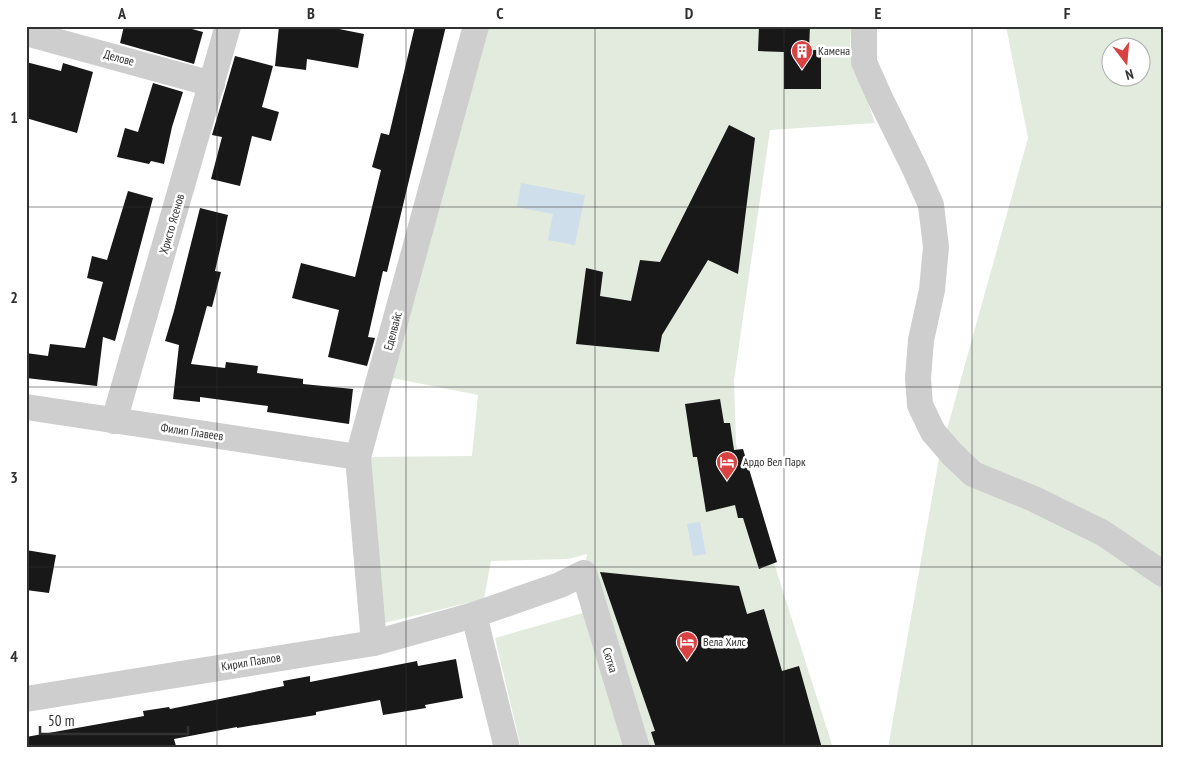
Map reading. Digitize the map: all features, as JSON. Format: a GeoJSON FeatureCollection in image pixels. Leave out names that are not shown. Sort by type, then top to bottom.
{"type":"FeatureCollection","features":[{"type":"Feature","properties":{"kind":"street","name":"Христо Ясенов"},"geometry":{"type":"LineString","coordinates":[[114,421],[228,26]]}},
{"type":"Feature","properties":{"kind":"street","name":"Еделвайс"},"geometry":{"type":"LineString","coordinates":[[374,643],[358,457],[476,26]]}},
{"type":"Feature","properties":{"kind":"street"},"geometry":{"type":"LineString","coordinates":[[864,26],[864,62],[915,168],[930,205],[936,247],[932,290],[921,340],[918,378],[920,405],[933,432],[973,474],[1034,499],[1102,533],[1163,574]]}},
{"type":"Feature","properties":{"kind":"street","name":"Делове"},"geometry":{"type":"LineString","coordinates":[[26,32],[212,84]]}},
{"type":"Feature","properties":{"kind":"street","name":"Филип Главеев"},"geometry":{"type":"LineString","coordinates":[[26,407],[358,457]]}},
{"type":"Feature","properties":{"kind":"street","name":"Кирил Павлов"},"geometry":{"type":"LineString","coordinates":[[26,699],[374,643],[474,615],[560,585],[584,573]]}},
{"type":"Feature","properties":{"kind":"street","name":"Сютка"},"geometry":{"type":"LineString","coordinates":[[584,573],[637,748]]}},
{"type":"Feature","properties":{"kind":"street"},"geometry":{"type":"LineString","coordinates":[[474,615],[508,748]]}},
{"type":"Feature","properties":{"kind":"shaded area"},"geometry":{"type":"Polygon","coordinates":[[[482,26],[851,26],[850,50],[875,123],[770,130],[734,380],[736,444],[833,748],[637,748],[584,573],[587,554],[568,559],[491,561],[484,599],[384,623],[365,457],[472,456],[478,395],[387,377],[482,26]]]}},
{"type":"Feature","properties":{"kind":"shaded area"},"geometry":{"type":"Polygon","coordinates":[[[1006,26],[1163,26],[1163,748],[888,748],[939,458],[1028,138],[1006,26]]]}},
{"type":"Feature","properties":{"kind":"shaded area"},"geometry":{"type":"Polygon","coordinates":[[[583,613],[625,745],[610,748],[521,748],[495,638],[583,613]]]}},
{"type":"Feature","properties":{"kind":"water"},"geometry":{"type":"Polygon","coordinates":[[[521,183],[585,195],[575,245],[548,240],[553,214],[517,207],[521,183]]]}},
{"type":"Feature","properties":{"kind":"water"},"geometry":{"type":"Polygon","coordinates":[[[700,522],[706,554],[693,556],[687,524],[700,522]]]}},
{"type":"Feature","properties":{"kind":"building"},"geometry":{"type":"Polygon","coordinates":[[[124,26],[181,26],[203,32],[194,64],[120,43],[124,26]]]}},
{"type":"Feature","properties":{"kind":"building"},"geometry":{"type":"Polygon","coordinates":[[[279,26],[339,26],[339,29],[364,34],[358,68],[307,59],[306,70],[275,66],[279,26]]]}},
{"type":"Feature","properties":{"kind":"building"},"geometry":{"type":"Polygon","coordinates":[[[415,26],[446,26],[387,272],[383,271],[368,337],[375,338],[367,366],[328,357],[339,310],[292,298],[301,263],[355,277],[381,170],[372,167],[381,133],[389,135],[415,26]]]}},
{"type":"Feature","properties":{"kind":"building","name":"Камена"},"geometry":{"type":"Polygon","coordinates":[[[759,26],[810,26],[809,50],[821,50],[821,89],[784,89],[784,52],[758,51],[759,26]]]}},
{"type":"Feature","properties":{"kind":"building"},"geometry":{"type":"Polygon","coordinates":[[[235,56],[273,66],[262,107],[279,112],[271,141],[252,136],[240,186],[211,179],[222,137],[212,135],[235,56]]]}},
{"type":"Feature","properties":{"kind":"building"},"geometry":{"type":"Polygon","coordinates":[[[26,62],[61,71],[63,63],[93,72],[77,133],[26,118],[26,62]]]}},
{"type":"Feature","properties":{"kind":"building"},"geometry":{"type":"Polygon","coordinates":[[[153,83],[183,92],[172,127],[164,164],[151,161],[149,164],[117,157],[125,128],[138,132],[153,83]]]}},
{"type":"Feature","properties":{"kind":"building"},"geometry":{"type":"Polygon","coordinates":[[[729,125],[755,138],[738,274],[708,260],[662,335],[659,352],[576,344],[586,268],[603,272],[600,296],[631,301],[640,260],[660,262],[729,125]]]}},
{"type":"Feature","properties":{"kind":"building"},"geometry":{"type":"Polygon","coordinates":[[[128,191],[153,198],[115,341],[103,337],[97,386],[26,378],[26,353],[48,356],[50,344],[85,348],[103,282],[87,278],[92,256],[107,260],[128,191]]]}},
{"type":"Feature","properties":{"kind":"building"},"geometry":{"type":"Polygon","coordinates":[[[200,208],[228,215],[215,271],[221,272],[212,307],[207,306],[191,364],[225,368],[226,362],[258,366],[257,373],[303,379],[303,384],[353,389],[349,424],[267,412],[268,406],[200,397],[200,402],[173,399],[179,345],[165,341],[200,208]]]}},
{"type":"Feature","properties":{"kind":"building","name":"Ардо Вел Парк"},"geometry":{"type":"Polygon","coordinates":[[[720,399],[724,423],[730,423],[734,450],[743,449],[777,562],[759,569],[743,518],[738,518],[735,505],[706,512],[697,457],[693,457],[685,404],[720,399]]]}},
{"type":"Feature","properties":{"kind":"building"},"geometry":{"type":"Polygon","coordinates":[[[26,550],[56,555],[49,593],[26,590],[26,550]]]}},
{"type":"Feature","properties":{"kind":"building","name":"Вела Хилс"},"geometry":{"type":"Polygon","coordinates":[[[600,572],[739,586],[747,614],[764,609],[782,671],[799,666],[822,748],[656,748],[651,732],[655,731],[600,572]]]}},
{"type":"Feature","properties":{"kind":"building"},"geometry":{"type":"Polygon","coordinates":[[[456,659],[463,698],[425,705],[426,708],[383,715],[380,700],[316,712],[316,715],[174,739],[176,746],[168,748],[26,748],[26,737],[144,716],[143,711],[169,707],[170,709],[284,686],[283,681],[310,676],[310,682],[417,661],[418,666],[456,659]]]}},
{"type":"Feature","properties":{"kind":"place","name":"Камена"},"geometry":{"type":"Point","coordinates":[802,70]}},
{"type":"Feature","properties":{"kind":"place","name":"Ардо Вел Парк"},"geometry":{"type":"Point","coordinates":[727,481]}},
{"type":"Feature","properties":{"kind":"place","name":"Вела Хилс"},"geometry":{"type":"Point","coordinates":[687,661]}}]}
